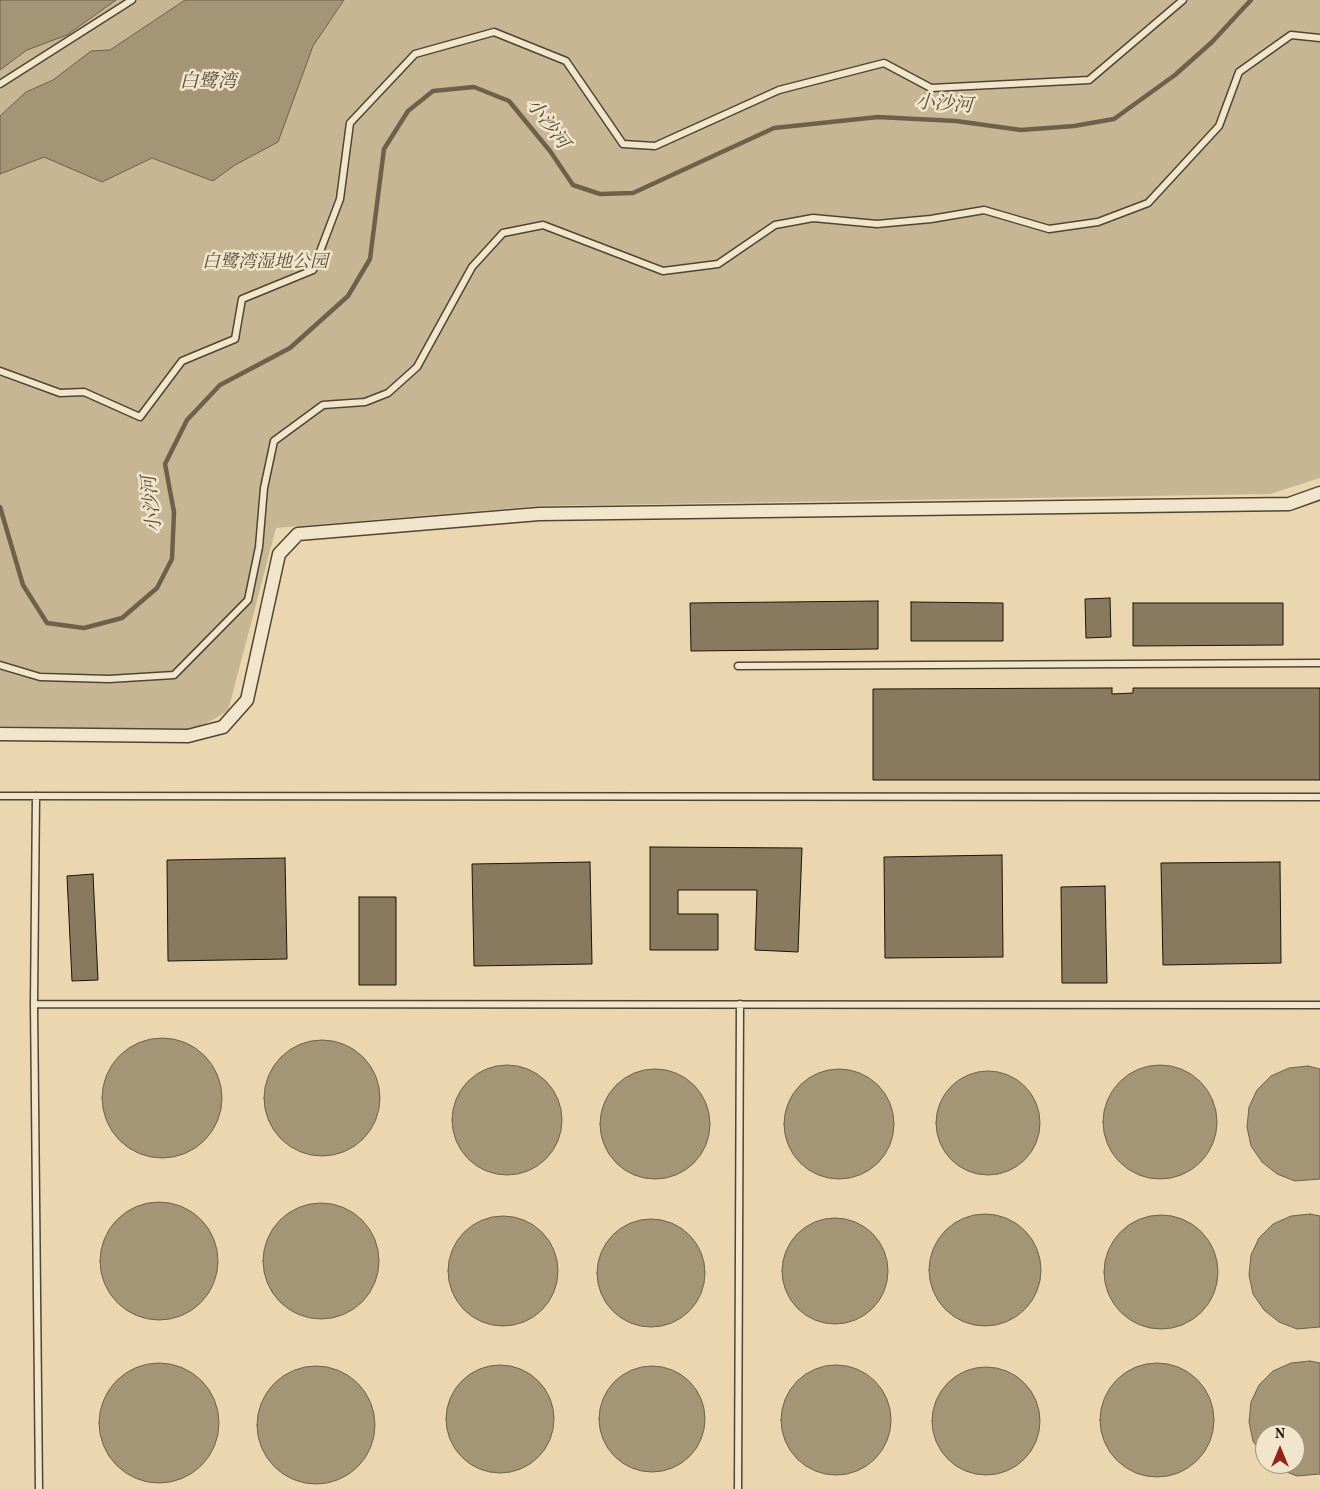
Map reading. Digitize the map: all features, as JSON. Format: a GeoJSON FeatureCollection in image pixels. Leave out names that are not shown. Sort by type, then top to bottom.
{"type":"FeatureCollection","features":[{"type":"Feature","properties":{"kind":"street"},"geometry":{"type":"LineString","coordinates":[[0,734],[188,736],[223,728],[247,700],[279,554],[298,534],[539,514],[1289,504],[1320,493]]}},
{"type":"Feature","properties":{"kind":"lane"},"geometry":{"type":"LineString","coordinates":[[0,84],[132,0]]}},
{"type":"Feature","properties":{"kind":"lane"},"geometry":{"type":"LineString","coordinates":[[0,372],[60,393],[84,392],[140,417],[182,361],[235,340],[242,299],[313,270],[340,198],[350,123],[415,54],[494,32],[566,61],[623,144],[656,146],[779,90],[884,63],[931,88],[1089,80],[1183,0]]}},
{"type":"Feature","properties":{"kind":"lane"},"geometry":{"type":"LineString","coordinates":[[0,665],[40,677],[109,679],[174,675],[248,600],[259,548],[264,488],[274,441],[323,405],[365,402],[388,393],[417,367],[472,267],[502,233],[543,225],[663,271],[718,264],[776,225],[813,218],[877,224],[932,219],[984,210],[1049,228],[1098,222],[1148,203],[1219,126],[1239,72],[1291,35],[1320,38]]}},
{"type":"Feature","properties":{"kind":"lane"},"geometry":{"type":"LineString","coordinates":[[738,666],[1320,663]]}},
{"type":"Feature","properties":{"kind":"lane"},"geometry":{"type":"LineString","coordinates":[[0,796],[1320,797]]}},
{"type":"Feature","properties":{"kind":"lane"},"geometry":{"type":"LineString","coordinates":[[36,796],[34,1004],[39,1489]]}},
{"type":"Feature","properties":{"kind":"lane"},"geometry":{"type":"LineString","coordinates":[[34,1004],[1320,1005]]}},
{"type":"Feature","properties":{"kind":"lane"},"geometry":{"type":"LineString","coordinates":[[738,1489],[740,1004]]}},
{"type":"Feature","properties":{"kind":"green space","name":"白鹭湾湿地公园"},"geometry":{"type":"Polygon","coordinates":[[[0,0],[1320,0],[1320,478],[1270,494],[539,506],[276,528],[228,711],[193,731],[0,726],[0,0]]]}},
{"type":"Feature","properties":{"kind":"water"},"geometry":{"type":"Polygon","coordinates":[[[0,0],[116,0],[67,35],[27,50],[0,70],[0,0]]]}},
{"type":"Feature","properties":{"kind":"water","name":"白鹭湾"},"geometry":{"type":"Polygon","coordinates":[[[185,0],[344,0],[313,46],[278,142],[235,165],[213,181],[152,158],[102,182],[44,157],[0,174],[0,116],[26,92],[53,80],[91,51],[110,50],[185,0]]]}},
{"type":"Feature","properties":{"kind":"water"},"geometry":{"type":"Polygon","coordinates":[[[162,1038],[185,1042],[205,1055],[218,1075],[222,1098],[218,1121],[205,1141],[185,1154],[162,1158],[139,1154],[119,1141],[106,1121],[102,1098],[106,1075],[119,1055],[139,1042],[162,1038]]]}},
{"type":"Feature","properties":{"kind":"water"},"geometry":{"type":"Polygon","coordinates":[[[322,1040],[344,1045],[363,1057],[375,1076],[380,1098],[375,1120],[363,1139],[344,1151],[322,1156],[300,1151],[281,1139],[269,1120],[264,1098],[269,1076],[281,1057],[300,1045],[322,1040]]]}},
{"type":"Feature","properties":{"kind":"water"},"geometry":{"type":"Polygon","coordinates":[[[507,1065],[528,1069],[546,1081],[558,1099],[562,1120],[558,1141],[546,1159],[528,1171],[507,1175],[486,1171],[468,1159],[456,1141],[452,1120],[456,1099],[468,1081],[486,1069],[507,1065]]]}},
{"type":"Feature","properties":{"kind":"water"},"geometry":{"type":"Polygon","coordinates":[[[1160,1065],[1182,1069],[1201,1081],[1213,1100],[1217,1122],[1213,1144],[1201,1163],[1182,1175],[1160,1179],[1138,1175],[1119,1163],[1107,1144],[1103,1122],[1107,1100],[1119,1081],[1138,1069],[1160,1065]]]}},
{"type":"Feature","properties":{"kind":"water"},"geometry":{"type":"Polygon","coordinates":[[[1308,1066],[1320,1069],[1320,1179],[1295,1181],[1277,1174],[1262,1162],[1251,1146],[1247,1127],[1249,1107],[1257,1090],[1271,1076],[1289,1068],[1308,1066]]]}},
{"type":"Feature","properties":{"kind":"water"},"geometry":{"type":"Polygon","coordinates":[[[655,1069],[676,1073],[694,1085],[706,1103],[710,1124],[706,1145],[694,1163],[676,1175],[655,1179],[634,1175],[616,1163],[604,1145],[600,1124],[604,1103],[616,1085],[634,1073],[655,1069]]]}},
{"type":"Feature","properties":{"kind":"water"},"geometry":{"type":"Polygon","coordinates":[[[839,1069],[850,1070],[860,1074],[878,1085],[889,1103],[893,1113],[893,1135],[889,1145],[878,1163],[860,1174],[850,1178],[839,1179],[828,1178],[818,1174],[800,1163],[789,1145],[785,1135],[784,1124],[785,1113],[789,1103],[800,1085],[818,1074],[828,1070],[839,1069]]]}},
{"type":"Feature","properties":{"kind":"water"},"geometry":{"type":"Polygon","coordinates":[[[988,1071],[1008,1075],[1025,1086],[1036,1103],[1040,1123],[1036,1143],[1025,1160],[1008,1171],[988,1175],[968,1171],[951,1160],[940,1143],[936,1123],[940,1103],[951,1086],[968,1075],[988,1071]]]}},
{"type":"Feature","properties":{"kind":"water"},"geometry":{"type":"Polygon","coordinates":[[[159,1202],[182,1206],[201,1219],[214,1238],[218,1261],[214,1284],[201,1303],[182,1316],[159,1320],[136,1316],[117,1303],[104,1284],[100,1261],[104,1238],[117,1219],[136,1206],[159,1202]]]}},
{"type":"Feature","properties":{"kind":"water"},"geometry":{"type":"Polygon","coordinates":[[[321,1203],[343,1207],[362,1220],[375,1239],[379,1261],[375,1283],[362,1302],[343,1315],[321,1319],[299,1315],[280,1302],[267,1283],[263,1261],[267,1239],[280,1220],[299,1207],[321,1203]]]}},
{"type":"Feature","properties":{"kind":"water"},"geometry":{"type":"Polygon","coordinates":[[[985,1214],[1006,1218],[1024,1231],[1037,1249],[1041,1270],[1037,1291],[1024,1309],[1006,1322],[985,1326],[964,1322],[946,1309],[933,1291],[929,1270],[933,1249],[946,1231],[964,1218],[985,1214]]]}},
{"type":"Feature","properties":{"kind":"water"},"geometry":{"type":"Polygon","coordinates":[[[1310,1214],[1320,1216],[1320,1327],[1297,1329],[1279,1322],[1264,1310],[1253,1294],[1249,1275],[1251,1255],[1259,1238],[1273,1224],[1291,1216],[1310,1214]]]}},
{"type":"Feature","properties":{"kind":"water"},"geometry":{"type":"Polygon","coordinates":[[[1161,1215],[1183,1219],[1202,1231],[1214,1250],[1218,1272],[1214,1294],[1202,1313],[1183,1325],[1161,1329],[1139,1325],[1120,1313],[1108,1294],[1104,1272],[1108,1250],[1120,1231],[1139,1219],[1161,1215]]]}},
{"type":"Feature","properties":{"kind":"water"},"geometry":{"type":"Polygon","coordinates":[[[503,1216],[524,1220],[542,1232],[554,1250],[558,1271],[554,1292],[542,1310],[524,1322],[503,1326],[482,1322],[464,1310],[452,1292],[448,1271],[452,1250],[464,1232],[482,1220],[503,1216]]]}},
{"type":"Feature","properties":{"kind":"water"},"geometry":{"type":"Polygon","coordinates":[[[835,1218],[855,1222],[873,1233],[884,1251],[888,1271],[884,1291],[873,1309],[855,1320],[835,1324],[815,1320],[797,1309],[786,1291],[782,1271],[786,1251],[797,1233],[815,1222],[835,1218]]]}},
{"type":"Feature","properties":{"kind":"water"},"geometry":{"type":"Polygon","coordinates":[[[651,1219],[672,1223],[689,1235],[701,1252],[705,1273],[701,1294],[689,1311],[672,1323],[651,1327],[630,1323],[613,1311],[601,1294],[597,1273],[601,1252],[613,1235],[630,1223],[651,1219]]]}},
{"type":"Feature","properties":{"kind":"water"},"geometry":{"type":"Polygon","coordinates":[[[1310,1361],[1320,1363],[1320,1474],[1297,1476],[1292,1474],[1305,1474],[1305,1424],[1255,1424],[1255,1444],[1253,1441],[1249,1422],[1251,1402],[1259,1385],[1273,1371],[1291,1363],[1310,1361]]]}},
{"type":"Feature","properties":{"kind":"water"},"geometry":{"type":"Polygon","coordinates":[[[159,1363],[171,1364],[182,1368],[192,1373],[201,1381],[209,1390],[214,1400],[218,1411],[218,1435],[214,1446],[209,1456],[201,1465],[192,1473],[182,1478],[171,1482],[159,1483],[147,1482],[136,1478],[126,1473],[117,1465],[109,1456],[104,1446],[100,1435],[99,1423],[100,1411],[104,1400],[109,1390],[117,1381],[126,1373],[136,1368],[147,1364],[159,1363]]]}},
{"type":"Feature","properties":{"kind":"water"},"geometry":{"type":"Polygon","coordinates":[[[1157,1363],[1179,1367],[1198,1379],[1210,1398],[1214,1420],[1210,1442],[1198,1461],[1179,1473],[1157,1477],[1135,1473],[1116,1461],[1104,1442],[1100,1420],[1104,1398],[1116,1379],[1135,1367],[1157,1363]]]}},
{"type":"Feature","properties":{"kind":"water"},"geometry":{"type":"Polygon","coordinates":[[[500,1365],[521,1369],[538,1381],[550,1398],[554,1419],[550,1440],[538,1457],[521,1469],[500,1473],[479,1469],[462,1457],[450,1440],[446,1419],[450,1398],[462,1381],[479,1369],[500,1365]]]}},
{"type":"Feature","properties":{"kind":"water"},"geometry":{"type":"Polygon","coordinates":[[[836,1365],[857,1369],[875,1381],[887,1399],[891,1420],[887,1441],[875,1459],[857,1471],[836,1475],[815,1471],[797,1459],[785,1441],[781,1420],[785,1399],[797,1381],[815,1369],[836,1365]]]}},
{"type":"Feature","properties":{"kind":"water"},"geometry":{"type":"Polygon","coordinates":[[[316,1366],[339,1370],[358,1383],[371,1402],[375,1425],[371,1448],[358,1467],[339,1480],[316,1484],[293,1480],[274,1467],[261,1448],[257,1425],[261,1402],[274,1383],[293,1370],[316,1366]]]}},
{"type":"Feature","properties":{"kind":"water"},"geometry":{"type":"Polygon","coordinates":[[[652,1366],[672,1370],[690,1381],[701,1399],[705,1419],[701,1439],[690,1457],[672,1468],[652,1472],[632,1468],[614,1457],[603,1439],[599,1419],[603,1399],[614,1381],[632,1370],[652,1366]]]}},
{"type":"Feature","properties":{"kind":"water"},"geometry":{"type":"Polygon","coordinates":[[[986,1367],[1007,1371],[1024,1383],[1036,1400],[1040,1421],[1036,1442],[1024,1459],[1007,1471],[986,1475],[965,1471],[948,1459],[936,1442],[932,1421],[936,1400],[948,1383],[965,1371],[986,1367]]]}},
{"type":"Feature","properties":{"kind":"building"},"geometry":{"type":"Polygon","coordinates":[[[1110,598],[1111,637],[1086,638],[1085,599],[1110,598]]]}},
{"type":"Feature","properties":{"kind":"building"},"geometry":{"type":"Polygon","coordinates":[[[878,601],[878,649],[691,651],[690,603],[878,601]]]}},
{"type":"Feature","properties":{"kind":"building"},"geometry":{"type":"Polygon","coordinates":[[[911,602],[1003,603],[1003,641],[911,641],[911,602]]]}},
{"type":"Feature","properties":{"kind":"building"},"geometry":{"type":"Polygon","coordinates":[[[1133,603],[1283,603],[1283,645],[1133,646],[1133,603]]]}},
{"type":"Feature","properties":{"kind":"building"},"geometry":{"type":"Polygon","coordinates":[[[1112,688],[1112,694],[1133,693],[1133,688],[1320,688],[1320,780],[873,780],[873,689],[1112,688]]]}},
{"type":"Feature","properties":{"kind":"building"},"geometry":{"type":"Polygon","coordinates":[[[650,847],[802,848],[798,952],[755,950],[757,890],[678,890],[678,914],[718,914],[718,950],[650,950],[650,847]]]}},
{"type":"Feature","properties":{"kind":"building"},"geometry":{"type":"Polygon","coordinates":[[[1002,855],[1003,957],[885,958],[884,857],[1002,855]]]}},
{"type":"Feature","properties":{"kind":"building"},"geometry":{"type":"Polygon","coordinates":[[[285,858],[287,959],[168,961],[167,860],[285,858]]]}},
{"type":"Feature","properties":{"kind":"building"},"geometry":{"type":"Polygon","coordinates":[[[590,862],[592,964],[474,966],[472,864],[590,862]]]}},
{"type":"Feature","properties":{"kind":"building"},"geometry":{"type":"Polygon","coordinates":[[[1280,862],[1281,963],[1163,965],[1161,863],[1280,862]]]}},
{"type":"Feature","properties":{"kind":"building"},"geometry":{"type":"Polygon","coordinates":[[[93,874],[98,980],[72,981],[67,876],[93,874]]]}},
{"type":"Feature","properties":{"kind":"building"},"geometry":{"type":"Polygon","coordinates":[[[1105,886],[1107,983],[1062,983],[1061,887],[1105,886]]]}},
{"type":"Feature","properties":{"kind":"building"},"geometry":{"type":"Polygon","coordinates":[[[359,897],[396,897],[396,985],[359,985],[359,897]]]}},
{"type":"Feature","properties":{"kind":"waterway","name":"小沙河"},"geometry":{"type":"LineString","coordinates":[[0,507],[23,585],[47,623],[84,628],[122,618],[157,588],[172,559],[174,512],[165,464],[187,420],[220,385],[290,348],[348,296],[370,259],[384,149],[408,111],[433,91],[474,87],[509,101],[550,151],[573,185],[600,194],[633,193],[774,128],[878,117],[956,121],[1021,130],[1074,126],[1114,119],[1175,75],[1212,42],[1251,0]]}}]}
